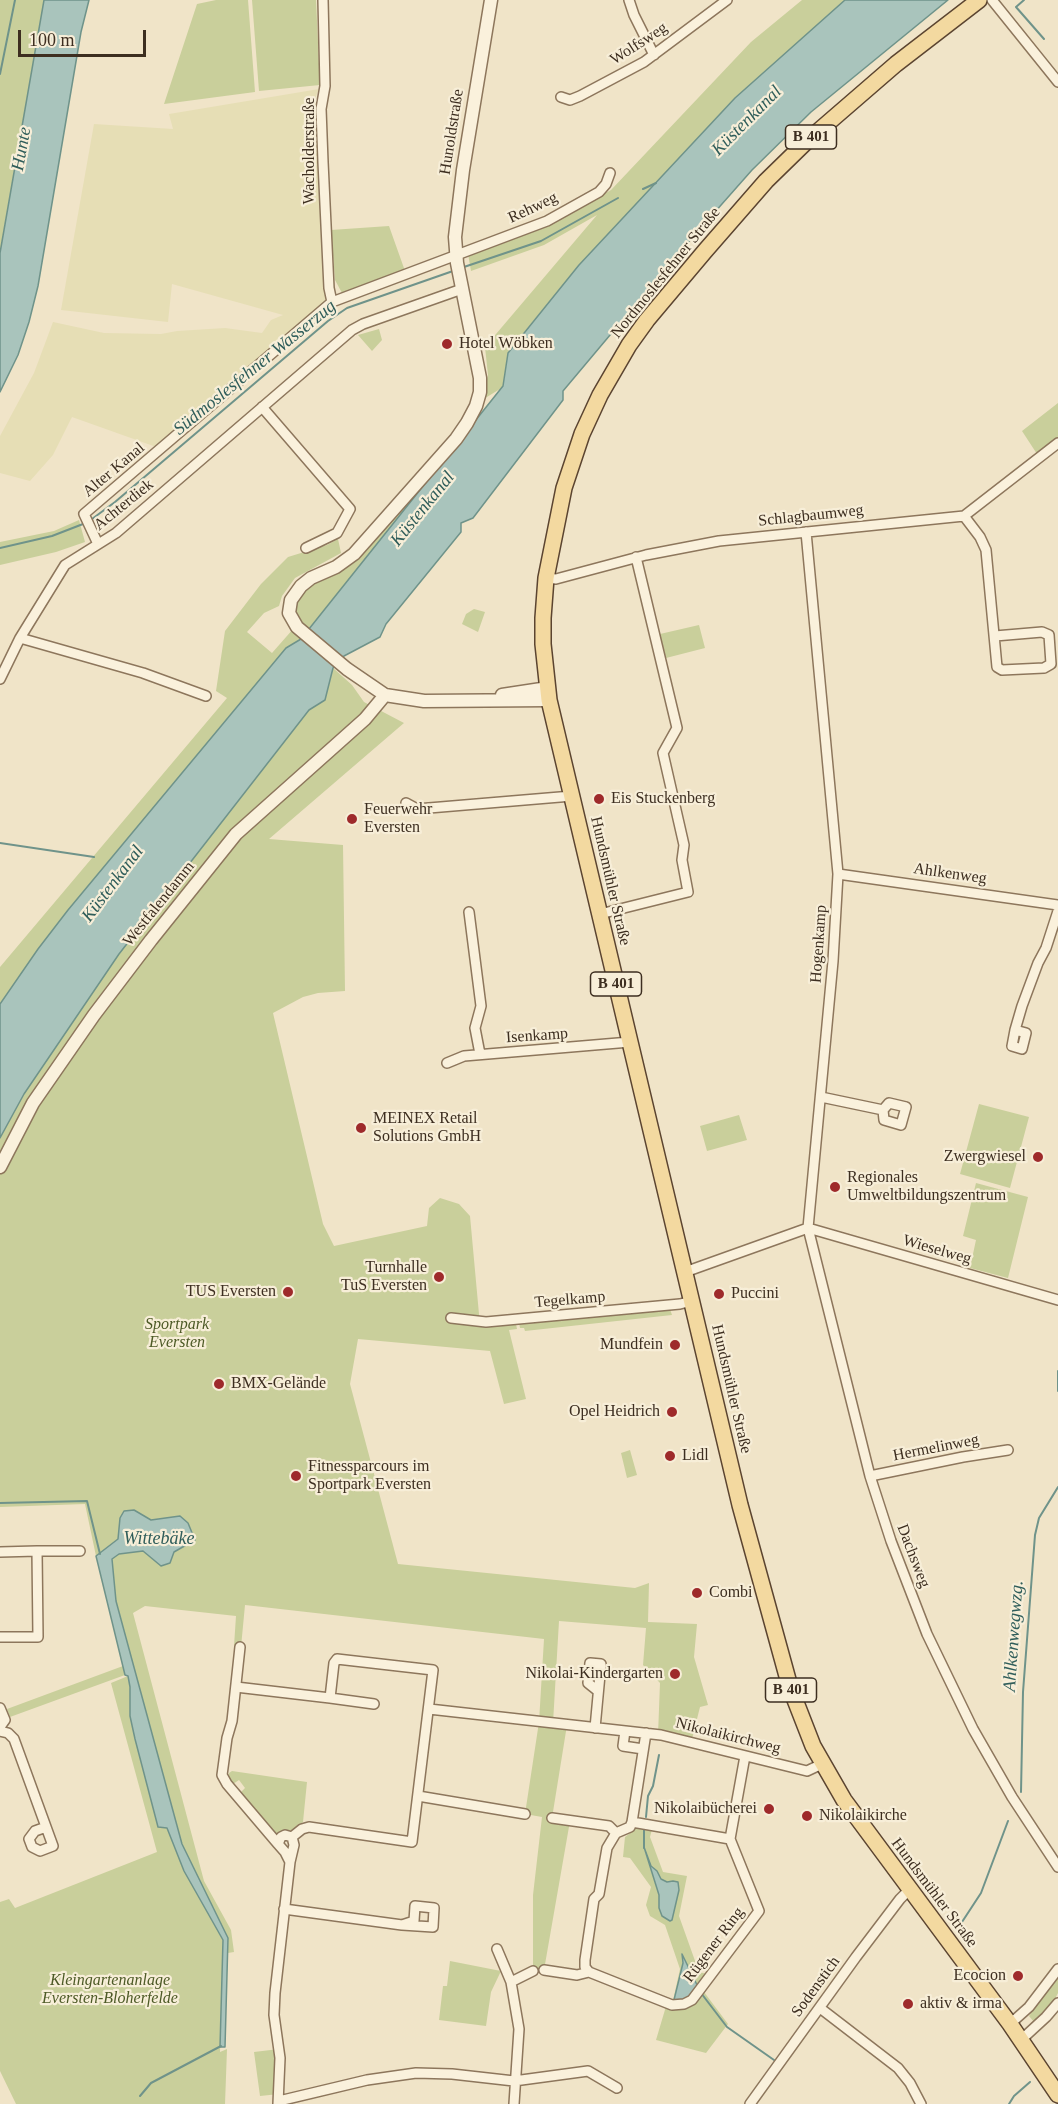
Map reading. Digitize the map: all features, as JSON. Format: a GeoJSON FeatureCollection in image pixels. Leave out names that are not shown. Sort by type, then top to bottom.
{"type":"FeatureCollection","features":[{"type":"Feature","properties":{"kind":"main road","name":"Nordmoslesfehner Straße"},"geometry":{"type":"LineString","coordinates":[[549,694],[543,644],[546,578],[564,488],[582,434],[614,370],[647,320],[766,181],[807,141],[888,70],[979,0]]}},
{"type":"Feature","properties":{"kind":"main road","name":"Hundsmühler Straße"},"geometry":{"type":"LineString","coordinates":[[549,694],[742,1510],[783,1666],[804,1725],[822,1764],[844,1800],[1010,2024],[1058,2095]]}},
{"type":"Feature","properties":{"kind":"street","name":"Wacholderstraße"},"geometry":{"type":"LineString","coordinates":[[323,0],[326,86],[321,109],[332,302]]}},
{"type":"Feature","properties":{"kind":"street","name":"Hunoldstraße"},"geometry":{"type":"LineString","coordinates":[[459,271],[455,237],[458,199],[491,0]]}},
{"type":"Feature","properties":{"kind":"street"},"geometry":{"type":"LineString","coordinates":[[629,0],[654,55]]}},
{"type":"Feature","properties":{"kind":"street","name":"Wolfsweg"},"geometry":{"type":"LineString","coordinates":[[561,97],[570,100],[586,93],[654,55],[727,0]]}},
{"type":"Feature","properties":{"kind":"street"},"geometry":{"type":"LineString","coordinates":[[992,0],[1058,82]]}},
{"type":"Feature","properties":{"kind":"street","name":"Rehweg"},"geometry":{"type":"LineString","coordinates":[[459,271],[599,192],[606,184],[610,173]]}},
{"type":"Feature","properties":{"kind":"street","name":"Alter Kanal"},"geometry":{"type":"LineString","coordinates":[[98,544],[84,514],[332,302],[405,276],[459,271]]}},
{"type":"Feature","properties":{"kind":"street","name":"Achterdiek"},"geometry":{"type":"LineString","coordinates":[[0,679],[20,638],[65,565],[116,533],[352,330],[459,271]]}},
{"type":"Feature","properties":{"kind":"street"},"geometry":{"type":"LineString","coordinates":[[459,271],[480,378],[480,392],[476,406],[456,439],[354,554],[336,567],[311,578],[294,593],[289,613],[297,627],[346,669],[385,695],[424,701],[468,701],[549,694]]}},
{"type":"Feature","properties":{"kind":"street"},"geometry":{"type":"LineString","coordinates":[[262,407],[350,509],[337,534],[306,548]]}},
{"type":"Feature","properties":{"kind":"street"},"geometry":{"type":"LineString","coordinates":[[995,636],[1042,632],[1049,635],[1051,664],[1044,668],[1002,670],[997,666],[986,550],[980,537],[964,516],[1058,442]]}},
{"type":"Feature","properties":{"kind":"street","name":"Schlagbaumweg"},"geometry":{"type":"LineString","coordinates":[[546,578],[556,579],[636,557],[718,541],[964,516]]}},
{"type":"Feature","properties":{"kind":"street","name":"Hogenkamp"},"geometry":{"type":"LineString","coordinates":[[806,532],[838,874],[833,961],[808,1228]]}},
{"type":"Feature","properties":{"kind":"street"},"geometry":{"type":"LineString","coordinates":[[600,914],[688,892],[682,860],[684,845],[663,753],[677,728],[636,557]]}},
{"type":"Feature","properties":{"kind":"street"},"geometry":{"type":"LineString","coordinates":[[20,638],[143,673],[206,696]]}},
{"type":"Feature","properties":{"kind":"street","name":"Westfalendamm"},"geometry":{"type":"LineString","coordinates":[[0,1167],[33,1103],[94,1015],[236,834],[365,719],[385,695]]}},
{"type":"Feature","properties":{"kind":"street"},"geometry":{"type":"LineString","coordinates":[[406,803],[417,809],[572,796]]}},
{"type":"Feature","properties":{"kind":"street","name":"Ahlkenweg"},"geometry":{"type":"LineString","coordinates":[[838,874],[1058,905]]}},
{"type":"Feature","properties":{"kind":"street"},"geometry":{"type":"LineString","coordinates":[[1015,1030],[1058,911]]}},
{"type":"Feature","properties":{"kind":"street"},"geometry":{"type":"LineString","coordinates":[[469,912],[481,1006],[475,1028],[480,1054]]}},
{"type":"Feature","properties":{"kind":"street","name":"Isenkamp"},"geometry":{"type":"LineString","coordinates":[[447,1063],[464,1056],[480,1054],[630,1042]]}},
{"type":"Feature","properties":{"kind":"street"},"geometry":{"type":"LineString","coordinates":[[821,1097],[883,1110]]}},
{"type":"Feature","properties":{"kind":"street"},"geometry":{"type":"LineString","coordinates":[[685,1272],[808,1228]]}},
{"type":"Feature","properties":{"kind":"street","name":"Wieselweg"},"geometry":{"type":"LineString","coordinates":[[808,1228],[1058,1300]]}},
{"type":"Feature","properties":{"kind":"street","name":"Dachsweg"},"geometry":{"type":"LineString","coordinates":[[808,1228],[870,1476],[891,1541],[927,1634],[979,1739],[1012,1797],[1058,1867]]}},
{"type":"Feature","properties":{"kind":"street","name":"Tegelkamp"},"geometry":{"type":"LineString","coordinates":[[451,1318],[486,1322],[585,1314],[692,1301]]}},
{"type":"Feature","properties":{"kind":"street","name":"Hermelinweg"},"geometry":{"type":"LineString","coordinates":[[870,1476],[1008,1450]]}},
{"type":"Feature","properties":{"kind":"street"},"geometry":{"type":"LineString","coordinates":[[0,1551],[80,1551]]}},
{"type":"Feature","properties":{"kind":"street"},"geometry":{"type":"LineString","coordinates":[[0,1637],[38,1637],[37,1551]]}},
{"type":"Feature","properties":{"kind":"street"},"geometry":{"type":"LineString","coordinates":[[240,1647],[222,1775],[227,1784],[285,1852],[290,1862]]}},
{"type":"Feature","properties":{"kind":"street"},"geometry":{"type":"LineString","coordinates":[[278,1844],[281,1837],[288,1835],[292,1837],[309,1827],[411,1842],[433,1670],[337,1659],[334,1663],[330,1698]]}},
{"type":"Feature","properties":{"kind":"street"},"geometry":{"type":"LineString","coordinates":[[236,1688],[374,1704]]}},
{"type":"Feature","properties":{"kind":"street"},"geometry":{"type":"LineString","coordinates":[[595,1728],[598,1690]]}},
{"type":"Feature","properties":{"kind":"street"},"geometry":{"type":"LineString","coordinates":[[0,1708],[5,1720],[0,1729],[14,1739],[46,1827]]}},
{"type":"Feature","properties":{"kind":"street","name":"Nikolaikirchweg"},"geometry":{"type":"LineString","coordinates":[[429,1709],[661,1735],[807,1771],[822,1764]]}},
{"type":"Feature","properties":{"kind":"street"},"geometry":{"type":"LineString","coordinates":[[625,1731],[623,1746],[643,1749]]}},
{"type":"Feature","properties":{"kind":"street"},"geometry":{"type":"LineString","coordinates":[[589,1972],[585,1967],[585,1960],[594,1899],[599,1894],[607,1848],[616,1833],[630,1827],[633,1822],[646,1733]]}},
{"type":"Feature","properties":{"kind":"street"},"geometry":{"type":"LineString","coordinates":[[633,1822],[730,1839],[745,1756]]}},
{"type":"Feature","properties":{"kind":"street"},"geometry":{"type":"LineString","coordinates":[[418,1797],[525,1814]]}},
{"type":"Feature","properties":{"kind":"street"},"geometry":{"type":"LineString","coordinates":[[552,1818],[609,1826],[616,1833]]}},
{"type":"Feature","properties":{"kind":"street"},"geometry":{"type":"LineString","coordinates":[[292,1837],[294,1845],[290,1862],[275,1993],[274,2015],[280,2058],[278,2102],[349,2083],[400,2074],[452,2074],[514,2081],[588,2071],[617,2088]]}},
{"type":"Feature","properties":{"kind":"street","name":"Rügener Ring"},"geometry":{"type":"LineString","coordinates":[[544,1970],[577,1975],[589,1972],[672,2005],[684,2004],[692,2000],[759,1911],[730,1839]]}},
{"type":"Feature","properties":{"kind":"street","name":"Sodenstich"},"geometry":{"type":"LineString","coordinates":[[750,2104],[856,1957],[909,1890]]}},
{"type":"Feature","properties":{"kind":"street"},"geometry":{"type":"LineString","coordinates":[[284,1909],[402,1925]]}},
{"type":"Feature","properties":{"kind":"street"},"geometry":{"type":"LineString","coordinates":[[497,1949],[511,1982],[519,2029],[514,2104]]}},
{"type":"Feature","properties":{"kind":"street"},"geometry":{"type":"LineString","coordinates":[[1010,2024],[1029,2007],[1058,1969]]}},
{"type":"Feature","properties":{"kind":"street"},"geometry":{"type":"LineString","coordinates":[[511,1982],[533,1971]]}},
{"type":"Feature","properties":{"kind":"street"},"geometry":{"type":"LineString","coordinates":[[1021,2040],[1046,2018],[1058,2003]]}},
{"type":"Feature","properties":{"kind":"street"},"geometry":{"type":"LineString","coordinates":[[820,2008],[898,2068],[910,2083],[921,2104]]}},
{"type":"Feature","properties":{"kind":"shaded area"},"geometry":{"type":"Polygon","coordinates":[[[319,89],[316,96],[327,304],[159,448],[72,417],[53,455],[30,481],[0,473],[0,436],[34,373],[53,322],[104,333],[161,334],[225,328],[262,333],[271,320],[283,315],[172,284],[168,322],[61,310],[94,124],[173,129],[169,114],[319,89]]]}},
{"type":"Feature","properties":{"kind":"green space"},"geometry":{"type":"Polygon","coordinates":[[[0,0],[44,0],[0,252],[0,0]]]}},
{"type":"Feature","properties":{"kind":"green space"},"geometry":{"type":"Polygon","coordinates":[[[216,0],[248,0],[255,92],[164,104],[197,4],[216,0]]]}},
{"type":"Feature","properties":{"kind":"green space"},"geometry":{"type":"Polygon","coordinates":[[[252,0],[316,0],[320,85],[259,91],[252,0]]]}},
{"type":"Feature","properties":{"kind":"green space"},"geometry":{"type":"Polygon","coordinates":[[[802,0],[846,0],[735,98],[579,265],[508,352],[503,386],[301,639],[286,648],[38,949],[0,1004],[0,967],[227,698],[216,691],[225,631],[261,584],[288,557],[327,545],[338,539],[341,553],[295,578],[282,596],[279,606],[264,613],[247,632],[272,653],[301,620],[296,611],[296,605],[302,593],[317,582],[338,572],[458,441],[500,389],[482,400],[488,375],[485,347],[597,215],[544,245],[471,271],[468,254],[538,230],[611,190],[751,42],[802,0]]]}},
{"type":"Feature","properties":{"kind":"green space"},"geometry":{"type":"Polygon","coordinates":[[[389,226],[405,271],[342,293],[335,280],[331,230],[389,226]]]}},
{"type":"Feature","properties":{"kind":"green space"},"geometry":{"type":"Polygon","coordinates":[[[379,329],[382,340],[372,351],[358,335],[379,329]]]}},
{"type":"Feature","properties":{"kind":"green space"},"geometry":{"type":"Polygon","coordinates":[[[1058,403],[1058,438],[1037,454],[1022,431],[1058,403]]]}},
{"type":"Feature","properties":{"kind":"green space"},"geometry":{"type":"Polygon","coordinates":[[[79,520],[85,542],[56,552],[0,565],[0,542],[54,531],[79,520]]]}},
{"type":"Feature","properties":{"kind":"green space"},"geometry":{"type":"Polygon","coordinates":[[[474,609],[485,612],[478,632],[462,624],[466,614],[474,609]]]}},
{"type":"Feature","properties":{"kind":"green space"},"geometry":{"type":"Polygon","coordinates":[[[699,625],[705,648],[666,658],[660,634],[699,625]]]}},
{"type":"Feature","properties":{"kind":"green space","name":"Sportpark Eversten"},"geometry":{"type":"Polygon","coordinates":[[[333,668],[352,685],[364,702],[404,723],[269,839],[343,845],[345,991],[318,993],[303,997],[273,1013],[323,1224],[334,1246],[427,1226],[429,1208],[440,1198],[459,1204],[470,1216],[480,1325],[516,1324],[517,1329],[509,1330],[526,1399],[504,1404],[490,1351],[358,1339],[350,1384],[398,1564],[635,1588],[649,1583],[648,1622],[697,1624],[694,1657],[708,1705],[700,1707],[691,1743],[658,1735],[660,1683],[643,1665],[646,1628],[559,1621],[553,1723],[567,1725],[552,1818],[570,1821],[544,1970],[533,1970],[533,1895],[542,1817],[525,1814],[539,1722],[544,1639],[245,1605],[241,1647],[234,1646],[236,1616],[145,1606],[133,1613],[204,1881],[231,1930],[234,1952],[228,1953],[228,1938],[182,1844],[116,1601],[112,1559],[119,1554],[143,1551],[161,1566],[174,1552],[194,1540],[180,1516],[151,1520],[134,1510],[120,1518],[118,1539],[96,1556],[85,1504],[0,1507],[0,1138],[24,1094],[119,954],[309,710],[325,700],[333,668]]]}},
{"type":"Feature","properties":{"kind":"green space"},"geometry":{"type":"Polygon","coordinates":[[[979,1104],[1029,1117],[1010,1188],[960,1174],[979,1104]]]}},
{"type":"Feature","properties":{"kind":"green space"},"geometry":{"type":"Polygon","coordinates":[[[739,1115],[747,1140],[707,1151],[700,1126],[739,1115]]]}},
{"type":"Feature","properties":{"kind":"green space"},"geometry":{"type":"Polygon","coordinates":[[[976,1183],[1028,1197],[1008,1278],[970,1268],[976,1240],[963,1236],[976,1183]]]}},
{"type":"Feature","properties":{"kind":"green space"},"geometry":{"type":"Polygon","coordinates":[[[670,1309],[672,1315],[525,1331],[524,1328],[520,1328],[519,1323],[670,1309]]]}},
{"type":"Feature","properties":{"kind":"green space"},"geometry":{"type":"Polygon","coordinates":[[[630,1450],[637,1475],[627,1478],[621,1453],[630,1450]]]}},
{"type":"Feature","properties":{"kind":"green space"},"geometry":{"type":"Polygon","coordinates":[[[123,1666],[125,1675],[10,1717],[7,1709],[123,1666]]]}},
{"type":"Feature","properties":{"kind":"green space","name":"Kleingartenanlage Eversten-Bloherfelde"},"geometry":{"type":"Polygon","coordinates":[[[128,1676],[130,1716],[158,1826],[167,1828],[184,1871],[223,1940],[220,2052],[227,2049],[225,2104],[16,2104],[0,2071],[0,1902],[9,1899],[15,1908],[157,1852],[111,1683],[128,1676]]]}},
{"type":"Feature","properties":{"kind":"green space"},"geometry":{"type":"Polygon","coordinates":[[[232,1771],[307,1782],[303,1822],[292,1830],[285,1830],[279,1834],[272,1832],[240,1793],[245,1788],[239,1780],[233,1784],[228,1781],[229,1773],[232,1771]]]}},
{"type":"Feature","properties":{"kind":"green space"},"geometry":{"type":"Polygon","coordinates":[[[637,1828],[652,1829],[650,1837],[663,1872],[687,1876],[679,1916],[699,1972],[711,1975],[701,1988],[728,2024],[706,2053],[656,2040],[667,2003],[672,2005],[680,1969],[665,1925],[650,1916],[646,1905],[651,1887],[630,1858],[623,1857],[625,1837],[637,1828]],[[644,1848],[659,1895],[659,1908],[662,1916],[670,1921],[672,1920],[667,1882],[661,1879],[651,1866],[644,1848]],[[682,1954],[683,1963],[673,2004],[693,1996],[682,1954]]]}},
{"type":"Feature","properties":{"kind":"green space"},"geometry":{"type":"Polygon","coordinates":[[[450,1961],[501,1971],[491,1992],[486,2026],[439,2020],[443,1986],[447,1986],[450,1961]]]}},
{"type":"Feature","properties":{"kind":"green space"},"geometry":{"type":"Polygon","coordinates":[[[1058,1975],[1058,1993],[1049,2010],[1034,2022],[1029,2016],[1058,1975]]]}},
{"type":"Feature","properties":{"kind":"green space"},"geometry":{"type":"Polygon","coordinates":[[[279,2049],[279,2094],[260,2096],[254,2052],[279,2049]]]}},
{"type":"Feature","properties":{"kind":"water","name":"Hunte"},"geometry":{"type":"Polygon","coordinates":[[[44,0],[89,0],[81,32],[38,286],[18,355],[0,392],[0,253],[44,0]]]}},
{"type":"Feature","properties":{"kind":"water","name":"Küstenkanal"},"geometry":{"type":"Polygon","coordinates":[[[845,0],[948,0],[811,112],[752,170],[563,391],[563,400],[473,518],[461,523],[461,532],[386,624],[380,637],[344,656],[333,668],[325,700],[309,710],[119,954],[24,1094],[0,1138],[0,1004],[38,949],[286,648],[301,639],[503,386],[508,353],[579,265],[735,98],[845,0]]]}},
{"type":"Feature","properties":{"kind":"water","name":"Wittebäke"},"geometry":{"type":"Polygon","coordinates":[[[134,1510],[151,1520],[180,1516],[188,1523],[195,1540],[174,1552],[170,1563],[161,1566],[143,1551],[119,1554],[112,1559],[116,1601],[182,1844],[228,1938],[225,2047],[220,2047],[223,1940],[184,1871],[167,1828],[158,1827],[130,1716],[128,1676],[125,1675],[96,1556],[118,1539],[120,1518],[124,1511],[134,1510]]]}},
{"type":"Feature","properties":{"kind":"water"},"geometry":{"type":"Polygon","coordinates":[[[644,1847],[651,1866],[661,1879],[667,1882],[678,1882],[679,1890],[670,1921],[662,1916],[659,1908],[659,1895],[644,1847]]]}},
{"type":"Feature","properties":{"kind":"water"},"geometry":{"type":"Polygon","coordinates":[[[682,1954],[699,1989],[693,1996],[673,2004],[683,1963],[682,1954]]]}},
{"type":"Feature","properties":{"kind":"waterway"},"geometry":{"type":"LineString","coordinates":[[0,74],[15,0]]}},
{"type":"Feature","properties":{"kind":"waterway"},"geometry":{"type":"LineString","coordinates":[[1024,0],[1016,7],[1044,39]]}},
{"type":"Feature","properties":{"kind":"waterway","name":"Südmoslesfehner Wasserzug"},"geometry":{"type":"LineString","coordinates":[[643,189],[656,183]]}},
{"type":"Feature","properties":{"kind":"waterway","name":"Südmoslesfehner Wasserzug"},"geometry":{"type":"LineString","coordinates":[[461,268],[541,241],[618,198]]}},
{"type":"Feature","properties":{"kind":"waterway","name":"Südmoslesfehner Wasserzug"},"geometry":{"type":"LineString","coordinates":[[92,519],[328,321],[347,308],[453,271]]}},
{"type":"Feature","properties":{"kind":"waterway","name":"Südmoslesfehner Wasserzug"},"geometry":{"type":"LineString","coordinates":[[0,548],[52,536],[83,524]]}},
{"type":"Feature","properties":{"kind":"waterway"},"geometry":{"type":"LineString","coordinates":[[0,843],[94,857]]}},
{"type":"Feature","properties":{"kind":"waterway","name":"Ahlkenwegwzg."},"geometry":{"type":"LineString","coordinates":[[1058,1371],[1058,1391]]}},
{"type":"Feature","properties":{"kind":"waterway","name":"Ahlkenwegwzg."},"geometry":{"type":"LineString","coordinates":[[1021,1792],[1023,1692],[1035,1535],[1039,1518],[1058,1487]]}},
{"type":"Feature","properties":{"kind":"waterway"},"geometry":{"type":"LineString","coordinates":[[0,1503],[87,1501],[100,1554]]}},
{"type":"Feature","properties":{"kind":"waterway"},"geometry":{"type":"LineString","coordinates":[[646,1817],[648,1796],[653,1786],[659,1755]]}},
{"type":"Feature","properties":{"kind":"waterway"},"geometry":{"type":"LineString","coordinates":[[962,1922],[981,1893],[1008,1821]]}},
{"type":"Feature","properties":{"kind":"waterway"},"geometry":{"type":"LineString","coordinates":[[644,1830],[644,1848]]}},
{"type":"Feature","properties":{"kind":"waterway"},"geometry":{"type":"LineString","coordinates":[[701,1993],[727,2027],[774,2060]]}},
{"type":"Feature","properties":{"kind":"waterway","name":"Wittebäke"},"geometry":{"type":"LineString","coordinates":[[140,2096],[151,2083],[221,2046]]}},
{"type":"Feature","properties":{"kind":"waterway"},"geometry":{"type":"LineString","coordinates":[[1009,2104],[1014,2096],[1030,2082]]}},
{"type":"Feature","properties":{"kind":"place","name":"Hotel Wöbken"},"geometry":{"type":"Point","coordinates":[447,344]}},
{"type":"Feature","properties":{"kind":"place","name":"Eis Stuckenberg"},"geometry":{"type":"Point","coordinates":[599,799]}},
{"type":"Feature","properties":{"kind":"place","name":"Feuerwehr Eversten"},"geometry":{"type":"Point","coordinates":[352,819]}},
{"type":"Feature","properties":{"kind":"place","name":"MEINEX Retail Solutions GmbH"},"geometry":{"type":"Point","coordinates":[361,1128]}},
{"type":"Feature","properties":{"kind":"place","name":"Zwergwiesel"},"geometry":{"type":"Point","coordinates":[1038,1157]}},
{"type":"Feature","properties":{"kind":"place","name":"Regionales Umweltbildungszentrum"},"geometry":{"type":"Point","coordinates":[835,1187]}},
{"type":"Feature","properties":{"kind":"place","name":"Turnhalle TuS Eversten"},"geometry":{"type":"Point","coordinates":[439,1277]}},
{"type":"Feature","properties":{"kind":"place","name":"TUS Eversten"},"geometry":{"type":"Point","coordinates":[288,1292]}},
{"type":"Feature","properties":{"kind":"place","name":"Puccini"},"geometry":{"type":"Point","coordinates":[719,1294]}},
{"type":"Feature","properties":{"kind":"place","name":"Mundfein"},"geometry":{"type":"Point","coordinates":[675,1345]}},
{"type":"Feature","properties":{"kind":"place","name":"BMX-Gelände"},"geometry":{"type":"Point","coordinates":[219,1384]}},
{"type":"Feature","properties":{"kind":"place","name":"Opel Heidrich"},"geometry":{"type":"Point","coordinates":[672,1412]}},
{"type":"Feature","properties":{"kind":"place","name":"Lidl"},"geometry":{"type":"Point","coordinates":[670,1456]}},
{"type":"Feature","properties":{"kind":"place","name":"Fitnessparcours im Sportpark Eversten"},"geometry":{"type":"Point","coordinates":[296,1476]}},
{"type":"Feature","properties":{"kind":"place","name":"Combi"},"geometry":{"type":"Point","coordinates":[697,1593]}},
{"type":"Feature","properties":{"kind":"place","name":"Nikolai-Kindergarten"},"geometry":{"type":"Point","coordinates":[675,1674]}},
{"type":"Feature","properties":{"kind":"place","name":"Nikolaibücherei"},"geometry":{"type":"Point","coordinates":[769,1809]}},
{"type":"Feature","properties":{"kind":"place","name":"Nikolaikirche"},"geometry":{"type":"Point","coordinates":[807,1816]}},
{"type":"Feature","properties":{"kind":"place","name":"Ecocion"},"geometry":{"type":"Point","coordinates":[1018,1976]}},
{"type":"Feature","properties":{"kind":"place","name":"aktiv & irma"},"geometry":{"type":"Point","coordinates":[908,2004]}}]}
